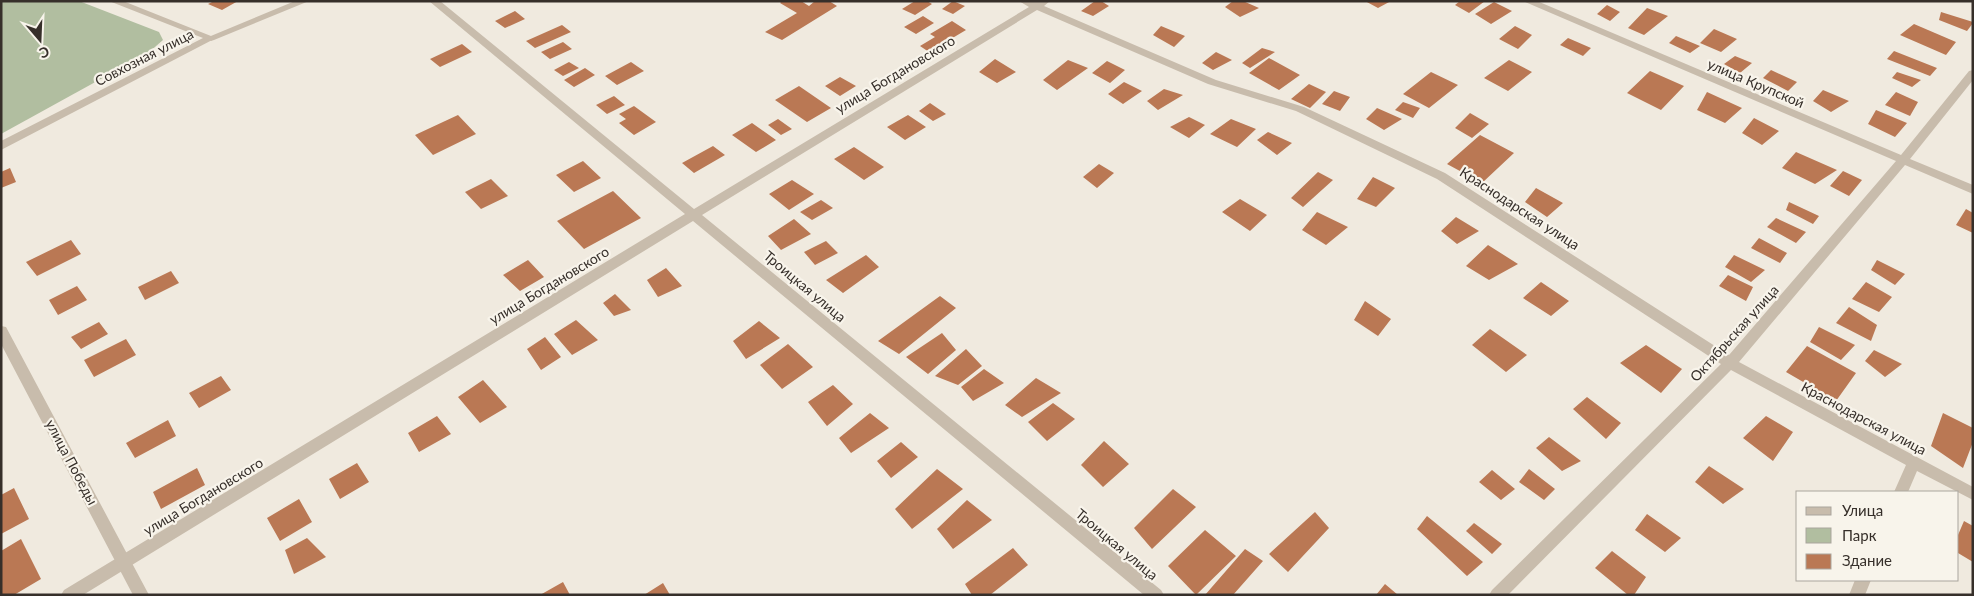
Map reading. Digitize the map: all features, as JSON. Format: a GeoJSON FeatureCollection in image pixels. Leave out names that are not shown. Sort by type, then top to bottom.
{"type":"FeatureCollection","features":[{"type":"Feature","properties":{"kind":"street"},"geometry":{"type":"LineString","coordinates":[[114,1],[211,38]]}},
{"type":"Feature","properties":{"kind":"street","name":"Совхозная улица"},"geometry":{"type":"LineString","coordinates":[[1,146],[211,38],[304,1]]}},
{"type":"Feature","properties":{"kind":"street","name":"Троицкая улица"},"geometry":{"type":"LineString","coordinates":[[434,1],[1156,595]]}},
{"type":"Feature","properties":{"kind":"street","name":"улица Крупской"},"geometry":{"type":"LineString","coordinates":[[1528,1],[1973,190]]}},
{"type":"Feature","properties":{"kind":"street","name":"улица Богдановского"},"geometry":{"type":"LineString","coordinates":[[69,595],[694,214],[1035,3]]}},
{"type":"Feature","properties":{"kind":"street","name":"Краснодарская улица"},"geometry":{"type":"LineString","coordinates":[[1035,3],[1212,82],[1300,109],[1442,176],[1730,363],[1973,494]]}},
{"type":"Feature","properties":{"kind":"street","name":"Октябрьская улица"},"geometry":{"type":"LineString","coordinates":[[1497,595],[1730,363],[1903,160],[1973,73]]}},
{"type":"Feature","properties":{"kind":"street","name":"улица Победы"},"geometry":{"type":"LineString","coordinates":[[1,331],[141,595]]}},
{"type":"Feature","properties":{"kind":"street"},"geometry":{"type":"LineString","coordinates":[[1901,491],[1914,462]]}},
{"type":"Feature","properties":{"kind":"street"},"geometry":{"type":"LineString","coordinates":[[1857,595],[1863,581]]}},
{"type":"Feature","properties":{"kind":"green space"},"geometry":{"type":"Polygon","coordinates":[[[1,1],[79,1],[159,32],[163,40],[148,53],[1,134],[1,1]]]}},
{"type":"Feature","properties":{"kind":"building"},"geometry":{"type":"Polygon","coordinates":[[[214,1],[238,1],[222,10],[208,4],[214,1]]]}},
{"type":"Feature","properties":{"kind":"building"},"geometry":{"type":"Polygon","coordinates":[[[782,1],[801,1],[809,6],[815,1],[829,1],[837,6],[782,40],[765,32],[797,13],[780,3],[782,1]]]}},
{"type":"Feature","properties":{"kind":"building"},"geometry":{"type":"Polygon","coordinates":[[[915,1],[927,1],[932,4],[915,15],[902,9],[915,1]]]}},
{"type":"Feature","properties":{"kind":"building"},"geometry":{"type":"Polygon","coordinates":[[[953,1],[965,6],[953,14],[942,9],[953,1]]]}},
{"type":"Feature","properties":{"kind":"building"},"geometry":{"type":"Polygon","coordinates":[[[1095,1],[1101,1],[1109,6],[1093,16],[1081,11],[1095,1]]]}},
{"type":"Feature","properties":{"kind":"building"},"geometry":{"type":"Polygon","coordinates":[[[1233,1],[1243,1],[1259,8],[1240,17],[1225,7],[1233,1]]]}},
{"type":"Feature","properties":{"kind":"building"},"geometry":{"type":"Polygon","coordinates":[[[1365,1],[1391,1],[1378,8],[1365,1]]]}},
{"type":"Feature","properties":{"kind":"building"},"geometry":{"type":"Polygon","coordinates":[[[1460,1],[1485,1],[1469,13],[1455,5],[1460,1]]]}},
{"type":"Feature","properties":{"kind":"building"},"geometry":{"type":"Polygon","coordinates":[[[1494,2],[1512,11],[1491,24],[1475,14],[1494,2]]]}},
{"type":"Feature","properties":{"kind":"building"},"geometry":{"type":"Polygon","coordinates":[[[1607,5],[1620,12],[1610,21],[1597,14],[1607,5]]]}},
{"type":"Feature","properties":{"kind":"building"},"geometry":{"type":"Polygon","coordinates":[[[1647,8],[1668,16],[1644,35],[1628,28],[1647,8]]]}},
{"type":"Feature","properties":{"kind":"building"},"geometry":{"type":"Polygon","coordinates":[[[515,11],[525,19],[505,28],[495,21],[515,11]]]}},
{"type":"Feature","properties":{"kind":"building"},"geometry":{"type":"Polygon","coordinates":[[[1941,12],[1973,23],[1967,31],[1939,20],[1941,12]]]}},
{"type":"Feature","properties":{"kind":"building"},"geometry":{"type":"Polygon","coordinates":[[[923,16],[934,23],[916,34],[904,27],[923,16]]]}},
{"type":"Feature","properties":{"kind":"building"},"geometry":{"type":"Polygon","coordinates":[[[952,21],[966,30],[929,52],[920,46],[935,37],[930,34],[952,21]]]}},
{"type":"Feature","properties":{"kind":"building"},"geometry":{"type":"Polygon","coordinates":[[[1914,24],[1956,42],[1946,55],[1900,35],[1914,24]]]}},
{"type":"Feature","properties":{"kind":"building"},"geometry":{"type":"Polygon","coordinates":[[[562,25],[571,32],[535,48],[526,41],[562,25]]]}},
{"type":"Feature","properties":{"kind":"building"},"geometry":{"type":"Polygon","coordinates":[[[1161,26],[1185,36],[1174,47],[1153,35],[1161,26]]]}},
{"type":"Feature","properties":{"kind":"building"},"geometry":{"type":"Polygon","coordinates":[[[1515,26],[1532,35],[1518,49],[1499,39],[1515,26]]]}},
{"type":"Feature","properties":{"kind":"building"},"geometry":{"type":"Polygon","coordinates":[[[1714,29],[1737,39],[1721,52],[1700,43],[1714,29]]]}},
{"type":"Feature","properties":{"kind":"building"},"geometry":{"type":"Polygon","coordinates":[[[1676,36],[1700,46],[1690,53],[1669,43],[1676,36]]]}},
{"type":"Feature","properties":{"kind":"building"},"geometry":{"type":"Polygon","coordinates":[[[1568,38],[1591,48],[1583,56],[1560,45],[1568,38]]]}},
{"type":"Feature","properties":{"kind":"building"},"geometry":{"type":"Polygon","coordinates":[[[563,42],[572,49],[550,59],[541,52],[563,42]]]}},
{"type":"Feature","properties":{"kind":"building"},"geometry":{"type":"Polygon","coordinates":[[[462,44],[472,52],[440,67],[430,59],[462,44]]]}},
{"type":"Feature","properties":{"kind":"building"},"geometry":{"type":"Polygon","coordinates":[[[1262,48],[1275,52],[1250,68],[1242,63],[1262,48]]]}},
{"type":"Feature","properties":{"kind":"building"},"geometry":{"type":"Polygon","coordinates":[[[1894,51],[1937,68],[1930,76],[1887,59],[1894,51]]]}},
{"type":"Feature","properties":{"kind":"building"},"geometry":{"type":"Polygon","coordinates":[[[1216,52],[1232,60],[1213,70],[1202,63],[1216,52]]]}},
{"type":"Feature","properties":{"kind":"building"},"geometry":{"type":"Polygon","coordinates":[[[1735,56],[1752,63],[1740,73],[1724,64],[1735,56]]]}},
{"type":"Feature","properties":{"kind":"building"},"geometry":{"type":"Polygon","coordinates":[[[1269,58],[1300,75],[1279,90],[1249,73],[1269,58]]]}},
{"type":"Feature","properties":{"kind":"building"},"geometry":{"type":"Polygon","coordinates":[[[995,59],[1016,72],[997,83],[979,72],[995,59]]]}},
{"type":"Feature","properties":{"kind":"building"},"geometry":{"type":"Polygon","coordinates":[[[1068,60],[1088,68],[1057,90],[1043,80],[1068,60]]]}},
{"type":"Feature","properties":{"kind":"building"},"geometry":{"type":"Polygon","coordinates":[[[1509,60],[1532,72],[1508,91],[1484,78],[1509,60]]]}},
{"type":"Feature","properties":{"kind":"building"},"geometry":{"type":"Polygon","coordinates":[[[1107,61],[1125,70],[1110,83],[1092,73],[1107,61]]]}},
{"type":"Feature","properties":{"kind":"building"},"geometry":{"type":"Polygon","coordinates":[[[569,62],[579,68],[563,76],[554,70],[569,62]]]}},
{"type":"Feature","properties":{"kind":"building"},"geometry":{"type":"Polygon","coordinates":[[[631,62],[644,71],[617,85],[605,76],[631,62]]]}},
{"type":"Feature","properties":{"kind":"building"},"geometry":{"type":"Polygon","coordinates":[[[585,68],[595,75],[574,87],[564,80],[585,68]]]}},
{"type":"Feature","properties":{"kind":"building"},"geometry":{"type":"Polygon","coordinates":[[[1771,70],[1797,82],[1788,91],[1763,78],[1771,70]]]}},
{"type":"Feature","properties":{"kind":"building"},"geometry":{"type":"Polygon","coordinates":[[[1650,71],[1684,86],[1661,110],[1627,93],[1650,71]]]}},
{"type":"Feature","properties":{"kind":"building"},"geometry":{"type":"Polygon","coordinates":[[[1431,72],[1458,85],[1429,108],[1403,94],[1431,72]]]}},
{"type":"Feature","properties":{"kind":"building"},"geometry":{"type":"Polygon","coordinates":[[[1897,72],[1921,80],[1912,87],[1892,78],[1897,72]]]}},
{"type":"Feature","properties":{"kind":"building"},"geometry":{"type":"Polygon","coordinates":[[[840,77],[856,86],[840,96],[825,86],[840,77]]]}},
{"type":"Feature","properties":{"kind":"building"},"geometry":{"type":"Polygon","coordinates":[[[1124,82],[1142,91],[1123,104],[1108,94],[1124,82]]]}},
{"type":"Feature","properties":{"kind":"building"},"geometry":{"type":"Polygon","coordinates":[[[1309,84],[1326,92],[1310,108],[1291,99],[1309,84]]]}},
{"type":"Feature","properties":{"kind":"building"},"geometry":{"type":"Polygon","coordinates":[[[799,86],[831,108],[807,122],[775,100],[799,86]]]}},
{"type":"Feature","properties":{"kind":"building"},"geometry":{"type":"Polygon","coordinates":[[[1164,89],[1183,95],[1158,110],[1147,101],[1164,89]]]}},
{"type":"Feature","properties":{"kind":"building"},"geometry":{"type":"Polygon","coordinates":[[[1823,90],[1849,101],[1831,112],[1813,101],[1823,90]]]}},
{"type":"Feature","properties":{"kind":"building"},"geometry":{"type":"Polygon","coordinates":[[[1334,91],[1350,97],[1340,111],[1322,104],[1334,91]]]}},
{"type":"Feature","properties":{"kind":"building"},"geometry":{"type":"Polygon","coordinates":[[[1707,92],[1742,108],[1725,123],[1697,110],[1707,92]]]}},
{"type":"Feature","properties":{"kind":"building"},"geometry":{"type":"Polygon","coordinates":[[[1896,92],[1918,102],[1910,116],[1885,105],[1896,92]]]}},
{"type":"Feature","properties":{"kind":"building"},"geometry":{"type":"Polygon","coordinates":[[[614,96],[625,105],[607,114],[596,105],[614,96]]]}},
{"type":"Feature","properties":{"kind":"building"},"geometry":{"type":"Polygon","coordinates":[[[1403,102],[1420,108],[1413,118],[1395,110],[1403,102]]]}},
{"type":"Feature","properties":{"kind":"building"},"geometry":{"type":"Polygon","coordinates":[[[930,103],[946,114],[933,121],[919,111],[930,103]]]}},
{"type":"Feature","properties":{"kind":"building"},"geometry":{"type":"Polygon","coordinates":[[[634,106],[656,122],[634,135],[619,123],[626,119],[619,114],[634,106]]]}},
{"type":"Feature","properties":{"kind":"building"},"geometry":{"type":"Polygon","coordinates":[[[1377,108],[1402,119],[1384,130],[1366,119],[1377,108]]]}},
{"type":"Feature","properties":{"kind":"building"},"geometry":{"type":"Polygon","coordinates":[[[1876,110],[1907,123],[1895,137],[1868,124],[1876,110]]]}},
{"type":"Feature","properties":{"kind":"building"},"geometry":{"type":"Polygon","coordinates":[[[1470,113],[1489,124],[1472,138],[1455,128],[1470,113]]]}},
{"type":"Feature","properties":{"kind":"building"},"geometry":{"type":"Polygon","coordinates":[[[458,115],[476,134],[433,155],[415,135],[458,115]]]}},
{"type":"Feature","properties":{"kind":"building"},"geometry":{"type":"Polygon","coordinates":[[[908,115],[926,127],[905,140],[887,127],[908,115]]]}},
{"type":"Feature","properties":{"kind":"building"},"geometry":{"type":"Polygon","coordinates":[[[1189,117],[1205,125],[1189,138],[1170,127],[1189,117]]]}},
{"type":"Feature","properties":{"kind":"building"},"geometry":{"type":"Polygon","coordinates":[[[1754,118],[1779,131],[1762,145],[1742,133],[1754,118]]]}},
{"type":"Feature","properties":{"kind":"building"},"geometry":{"type":"Polygon","coordinates":[[[778,119],[792,129],[781,135],[768,125],[778,119]]]}},
{"type":"Feature","properties":{"kind":"building"},"geometry":{"type":"Polygon","coordinates":[[[1231,119],[1256,129],[1237,147],[1210,134],[1231,119]]]}},
{"type":"Feature","properties":{"kind":"building"},"geometry":{"type":"Polygon","coordinates":[[[752,123],[776,140],[756,152],[732,135],[752,123]]]}},
{"type":"Feature","properties":{"kind":"building"},"geometry":{"type":"Polygon","coordinates":[[[1268,132],[1292,143],[1277,155],[1257,140],[1268,132]]]}},
{"type":"Feature","properties":{"kind":"building"},"geometry":{"type":"Polygon","coordinates":[[[1480,135],[1514,153],[1482,183],[1447,164],[1480,135]]]}},
{"type":"Feature","properties":{"kind":"building"},"geometry":{"type":"Polygon","coordinates":[[[713,146],[725,155],[694,173],[682,163],[713,146]]]}},
{"type":"Feature","properties":{"kind":"building"},"geometry":{"type":"Polygon","coordinates":[[[854,147],[884,167],[864,180],[834,159],[854,147]]]}},
{"type":"Feature","properties":{"kind":"building"},"geometry":{"type":"Polygon","coordinates":[[[1796,152],[1837,170],[1815,184],[1782,168],[1796,152]]]}},
{"type":"Feature","properties":{"kind":"building"},"geometry":{"type":"Polygon","coordinates":[[[583,161],[601,178],[574,192],[556,175],[583,161]]]}},
{"type":"Feature","properties":{"kind":"building"},"geometry":{"type":"Polygon","coordinates":[[[1099,164],[1114,173],[1097,188],[1083,177],[1099,164]]]}},
{"type":"Feature","properties":{"kind":"building"},"geometry":{"type":"Polygon","coordinates":[[[10,168],[16,182],[1,188],[1,172],[10,168]]]}},
{"type":"Feature","properties":{"kind":"building"},"geometry":{"type":"Polygon","coordinates":[[[1843,171],[1862,180],[1849,196],[1830,186],[1843,171]]]}},
{"type":"Feature","properties":{"kind":"building"},"geometry":{"type":"Polygon","coordinates":[[[1318,172],[1333,180],[1303,207],[1291,198],[1318,172]]]}},
{"type":"Feature","properties":{"kind":"building"},"geometry":{"type":"Polygon","coordinates":[[[1373,177],[1395,188],[1376,207],[1357,199],[1373,177]]]}},
{"type":"Feature","properties":{"kind":"building"},"geometry":{"type":"Polygon","coordinates":[[[491,179],[508,196],[481,209],[465,192],[491,179]]]}},
{"type":"Feature","properties":{"kind":"building"},"geometry":{"type":"Polygon","coordinates":[[[792,180],[814,194],[789,210],[769,194],[792,180]]]}},
{"type":"Feature","properties":{"kind":"building"},"geometry":{"type":"Polygon","coordinates":[[[1536,188],[1563,203],[1547,217],[1525,202],[1536,188]]]}},
{"type":"Feature","properties":{"kind":"building"},"geometry":{"type":"Polygon","coordinates":[[[613,191],[641,218],[584,249],[557,221],[613,191]]]}},
{"type":"Feature","properties":{"kind":"building"},"geometry":{"type":"Polygon","coordinates":[[[1240,199],[1267,215],[1250,231],[1222,212],[1240,199]]]}},
{"type":"Feature","properties":{"kind":"building"},"geometry":{"type":"Polygon","coordinates":[[[821,200],[833,208],[812,220],[800,212],[821,200]]]}},
{"type":"Feature","properties":{"kind":"building"},"geometry":{"type":"Polygon","coordinates":[[[1789,202],[1819,216],[1813,224],[1786,210],[1789,202]]]}},
{"type":"Feature","properties":{"kind":"building"},"geometry":{"type":"Polygon","coordinates":[[[1966,209],[1973,213],[1973,233],[1956,225],[1966,209]]]}},
{"type":"Feature","properties":{"kind":"building"},"geometry":{"type":"Polygon","coordinates":[[[1317,212],[1348,227],[1326,245],[1302,230],[1317,212]]]}},
{"type":"Feature","properties":{"kind":"building"},"geometry":{"type":"Polygon","coordinates":[[[1456,217],[1479,231],[1457,244],[1441,231],[1456,217]]]}},
{"type":"Feature","properties":{"kind":"building"},"geometry":{"type":"Polygon","coordinates":[[[1776,218],[1806,232],[1796,243],[1767,227],[1776,218]]]}},
{"type":"Feature","properties":{"kind":"building"},"geometry":{"type":"Polygon","coordinates":[[[794,219],[811,234],[781,250],[768,236],[794,219]]]}},
{"type":"Feature","properties":{"kind":"building"},"geometry":{"type":"Polygon","coordinates":[[[1759,238],[1787,253],[1780,263],[1751,248],[1759,238]]]}},
{"type":"Feature","properties":{"kind":"building"},"geometry":{"type":"Polygon","coordinates":[[[71,240],[81,254],[37,276],[26,262],[71,240]]]}},
{"type":"Feature","properties":{"kind":"building"},"geometry":{"type":"Polygon","coordinates":[[[826,241],[838,253],[815,265],[804,252],[826,241]]]}},
{"type":"Feature","properties":{"kind":"building"},"geometry":{"type":"Polygon","coordinates":[[[1488,245],[1518,264],[1489,280],[1466,266],[1488,245]]]}},
{"type":"Feature","properties":{"kind":"building"},"geometry":{"type":"Polygon","coordinates":[[[866,255],[879,267],[843,293],[826,280],[866,255]]]}},
{"type":"Feature","properties":{"kind":"building"},"geometry":{"type":"Polygon","coordinates":[[[1734,255],[1765,270],[1751,282],[1725,267],[1734,255]]]}},
{"type":"Feature","properties":{"kind":"building"},"geometry":{"type":"Polygon","coordinates":[[[528,260],[544,277],[520,291],[503,275],[528,260]]]}},
{"type":"Feature","properties":{"kind":"building"},"geometry":{"type":"Polygon","coordinates":[[[1877,260],[1905,274],[1895,285],[1871,270],[1877,260]]]}},
{"type":"Feature","properties":{"kind":"building"},"geometry":{"type":"Polygon","coordinates":[[[666,268],[682,286],[658,297],[647,280],[666,268]]]}},
{"type":"Feature","properties":{"kind":"building"},"geometry":{"type":"Polygon","coordinates":[[[171,271],[179,283],[145,300],[138,287],[171,271]]]}},
{"type":"Feature","properties":{"kind":"building"},"geometry":{"type":"Polygon","coordinates":[[[1728,275],[1753,287],[1746,301],[1719,286],[1728,275]]]}},
{"type":"Feature","properties":{"kind":"building"},"geometry":{"type":"Polygon","coordinates":[[[1541,282],[1569,301],[1551,316],[1523,298],[1541,282]]]}},
{"type":"Feature","properties":{"kind":"building"},"geometry":{"type":"Polygon","coordinates":[[[1866,282],[1892,297],[1879,312],[1852,299],[1866,282]]]}},
{"type":"Feature","properties":{"kind":"building"},"geometry":{"type":"Polygon","coordinates":[[[77,286],[87,300],[58,315],[49,300],[77,286]]]}},
{"type":"Feature","properties":{"kind":"building"},"geometry":{"type":"Polygon","coordinates":[[[615,294],[631,310],[614,316],[603,303],[615,294]]]}},
{"type":"Feature","properties":{"kind":"building"},"geometry":{"type":"Polygon","coordinates":[[[940,296],[956,308],[899,354],[878,341],[940,296]]]}},
{"type":"Feature","properties":{"kind":"building"},"geometry":{"type":"Polygon","coordinates":[[[1365,301],[1391,319],[1378,336],[1354,320],[1365,301]]]}},
{"type":"Feature","properties":{"kind":"building"},"geometry":{"type":"Polygon","coordinates":[[[1849,307],[1877,325],[1871,341],[1836,323],[1849,307]]]}},
{"type":"Feature","properties":{"kind":"building"},"geometry":{"type":"Polygon","coordinates":[[[576,320],[598,340],[572,355],[554,334],[576,320]]]}},
{"type":"Feature","properties":{"kind":"building"},"geometry":{"type":"Polygon","coordinates":[[[759,321],[780,338],[746,359],[733,341],[759,321]]]}},
{"type":"Feature","properties":{"kind":"building"},"geometry":{"type":"Polygon","coordinates":[[[99,322],[108,334],[81,349],[71,337],[99,322]]]}},
{"type":"Feature","properties":{"kind":"building"},"geometry":{"type":"Polygon","coordinates":[[[1819,327],[1855,345],[1841,360],[1810,342],[1819,327]]]}},
{"type":"Feature","properties":{"kind":"building"},"geometry":{"type":"Polygon","coordinates":[[[1490,329],[1527,355],[1506,372],[1472,345],[1490,329]]]}},
{"type":"Feature","properties":{"kind":"building"},"geometry":{"type":"Polygon","coordinates":[[[942,333],[956,350],[928,374],[906,357],[942,333]]]}},
{"type":"Feature","properties":{"kind":"building"},"geometry":{"type":"Polygon","coordinates":[[[545,337],[561,357],[541,370],[527,349],[545,337]]]}},
{"type":"Feature","properties":{"kind":"building"},"geometry":{"type":"Polygon","coordinates":[[[126,339],[136,355],[94,377],[84,360],[126,339]]]}},
{"type":"Feature","properties":{"kind":"building"},"geometry":{"type":"Polygon","coordinates":[[[788,344],[813,367],[782,389],[760,365],[788,344]]]}},
{"type":"Feature","properties":{"kind":"building"},"geometry":{"type":"Polygon","coordinates":[[[1646,345],[1682,369],[1661,393],[1620,363],[1646,345]]]}},
{"type":"Feature","properties":{"kind":"building"},"geometry":{"type":"Polygon","coordinates":[[[1807,346],[1856,373],[1836,401],[1786,372],[1807,346]]]}},
{"type":"Feature","properties":{"kind":"building"},"geometry":{"type":"Polygon","coordinates":[[[966,349],[982,366],[958,385],[935,376],[966,349]]]}},
{"type":"Feature","properties":{"kind":"building"},"geometry":{"type":"Polygon","coordinates":[[[1874,350],[1902,364],[1885,377],[1865,361],[1874,350]]]}},
{"type":"Feature","properties":{"kind":"building"},"geometry":{"type":"Polygon","coordinates":[[[984,369],[1004,383],[973,401],[961,387],[984,369]]]}},
{"type":"Feature","properties":{"kind":"building"},"geometry":{"type":"Polygon","coordinates":[[[221,376],[231,390],[199,408],[189,393],[221,376]]]}},
{"type":"Feature","properties":{"kind":"building"},"geometry":{"type":"Polygon","coordinates":[[[1036,378],[1061,393],[1022,417],[1005,405],[1036,378]]]}},
{"type":"Feature","properties":{"kind":"building"},"geometry":{"type":"Polygon","coordinates":[[[483,380],[507,407],[480,423],[458,397],[483,380]]]}},
{"type":"Feature","properties":{"kind":"building"},"geometry":{"type":"Polygon","coordinates":[[[833,385],[853,404],[827,426],[808,402],[833,385]]]}},
{"type":"Feature","properties":{"kind":"building"},"geometry":{"type":"Polygon","coordinates":[[[1587,397],[1621,423],[1606,439],[1573,409],[1587,397]]]}},
{"type":"Feature","properties":{"kind":"building"},"geometry":{"type":"Polygon","coordinates":[[[1053,403],[1075,419],[1047,441],[1028,422],[1053,403]]]}},
{"type":"Feature","properties":{"kind":"building"},"geometry":{"type":"Polygon","coordinates":[[[870,413],[889,428],[851,453],[839,438],[870,413]]]}},
{"type":"Feature","properties":{"kind":"building"},"geometry":{"type":"Polygon","coordinates":[[[1943,413],[1973,428],[1973,442],[1963,468],[1931,446],[1943,413]]]}},
{"type":"Feature","properties":{"kind":"building"},"geometry":{"type":"Polygon","coordinates":[[[437,416],[451,434],[419,452],[408,433],[437,416]]]}},
{"type":"Feature","properties":{"kind":"building"},"geometry":{"type":"Polygon","coordinates":[[[1766,416],[1793,432],[1773,461],[1743,438],[1766,416]]]}},
{"type":"Feature","properties":{"kind":"building"},"geometry":{"type":"Polygon","coordinates":[[[168,420],[176,436],[135,458],[126,443],[168,420]]]}},
{"type":"Feature","properties":{"kind":"building"},"geometry":{"type":"Polygon","coordinates":[[[1549,437],[1581,461],[1562,471],[1536,448],[1549,437]]]}},
{"type":"Feature","properties":{"kind":"building"},"geometry":{"type":"Polygon","coordinates":[[[1104,441],[1129,464],[1103,487],[1081,465],[1104,441]]]}},
{"type":"Feature","properties":{"kind":"building"},"geometry":{"type":"Polygon","coordinates":[[[901,442],[918,457],[891,478],[877,461],[901,442]]]}},
{"type":"Feature","properties":{"kind":"building"},"geometry":{"type":"Polygon","coordinates":[[[357,463],[369,482],[340,499],[329,479],[357,463]]]}},
{"type":"Feature","properties":{"kind":"building"},"geometry":{"type":"Polygon","coordinates":[[[1709,466],[1744,489],[1723,504],[1695,482],[1709,466]]]}},
{"type":"Feature","properties":{"kind":"building"},"geometry":{"type":"Polygon","coordinates":[[[197,468],[205,485],[161,509],[153,492],[197,468]]]}},
{"type":"Feature","properties":{"kind":"building"},"geometry":{"type":"Polygon","coordinates":[[[937,469],[963,489],[912,529],[895,509],[937,469]]]}},
{"type":"Feature","properties":{"kind":"building"},"geometry":{"type":"Polygon","coordinates":[[[1529,469],[1555,489],[1544,500],[1519,482],[1529,469]]]}},
{"type":"Feature","properties":{"kind":"building"},"geometry":{"type":"Polygon","coordinates":[[[1492,470],[1515,489],[1501,500],[1479,482],[1492,470]]]}},
{"type":"Feature","properties":{"kind":"building"},"geometry":{"type":"Polygon","coordinates":[[[14,488],[29,519],[1,534],[1,495],[14,488]]]}},
{"type":"Feature","properties":{"kind":"building"},"geometry":{"type":"Polygon","coordinates":[[[1173,489],[1196,507],[1152,549],[1134,528],[1173,489]]]}},
{"type":"Feature","properties":{"kind":"building"},"geometry":{"type":"Polygon","coordinates":[[[299,499],[312,522],[280,541],[267,518],[299,499]]]}},
{"type":"Feature","properties":{"kind":"building"},"geometry":{"type":"Polygon","coordinates":[[[967,500],[992,520],[953,549],[937,529],[967,500]]]}},
{"type":"Feature","properties":{"kind":"building"},"geometry":{"type":"Polygon","coordinates":[[[1315,512],[1329,528],[1288,572],[1269,554],[1315,512]]]}},
{"type":"Feature","properties":{"kind":"building"},"geometry":{"type":"Polygon","coordinates":[[[1647,514],[1681,538],[1665,552],[1635,530],[1647,514]]]}},
{"type":"Feature","properties":{"kind":"building"},"geometry":{"type":"Polygon","coordinates":[[[1427,516],[1483,562],[1467,576],[1417,529],[1427,516]]]}},
{"type":"Feature","properties":{"kind":"building"},"geometry":{"type":"Polygon","coordinates":[[[1964,521],[1973,526],[1973,562],[1959,554],[1959,533],[1964,521]]]}},
{"type":"Feature","properties":{"kind":"building"},"geometry":{"type":"Polygon","coordinates":[[[1474,523],[1502,544],[1492,554],[1466,531],[1474,523]]]}},
{"type":"Feature","properties":{"kind":"building"},"geometry":{"type":"Polygon","coordinates":[[[1205,530],[1236,556],[1196,595],[1168,566],[1205,530]]]}},
{"type":"Feature","properties":{"kind":"building"},"geometry":{"type":"Polygon","coordinates":[[[307,538],[326,557],[294,574],[285,550],[307,538]]]}},
{"type":"Feature","properties":{"kind":"building"},"geometry":{"type":"Polygon","coordinates":[[[21,539],[41,579],[14,595],[1,595],[1,551],[21,539]]]}},
{"type":"Feature","properties":{"kind":"building"},"geometry":{"type":"Polygon","coordinates":[[[1013,548],[1028,565],[990,595],[972,595],[965,584],[1013,548]]]}},
{"type":"Feature","properties":{"kind":"building"},"geometry":{"type":"Polygon","coordinates":[[[1245,549],[1263,561],[1233,595],[1205,595],[1245,549]]]}},
{"type":"Feature","properties":{"kind":"building"},"geometry":{"type":"Polygon","coordinates":[[[1612,551],[1646,577],[1634,595],[1628,595],[1595,568],[1612,551]]]}},
{"type":"Feature","properties":{"kind":"building"},"geometry":{"type":"Polygon","coordinates":[[[563,582],[570,595],[540,595],[563,582]]]}},
{"type":"Feature","properties":{"kind":"building"},"geometry":{"type":"Polygon","coordinates":[[[663,583],[670,595],[644,595],[663,583]]]}},
{"type":"Feature","properties":{"kind":"building"},"geometry":{"type":"Polygon","coordinates":[[[1385,584],[1398,595],[1376,595],[1385,584]]]}}]}
